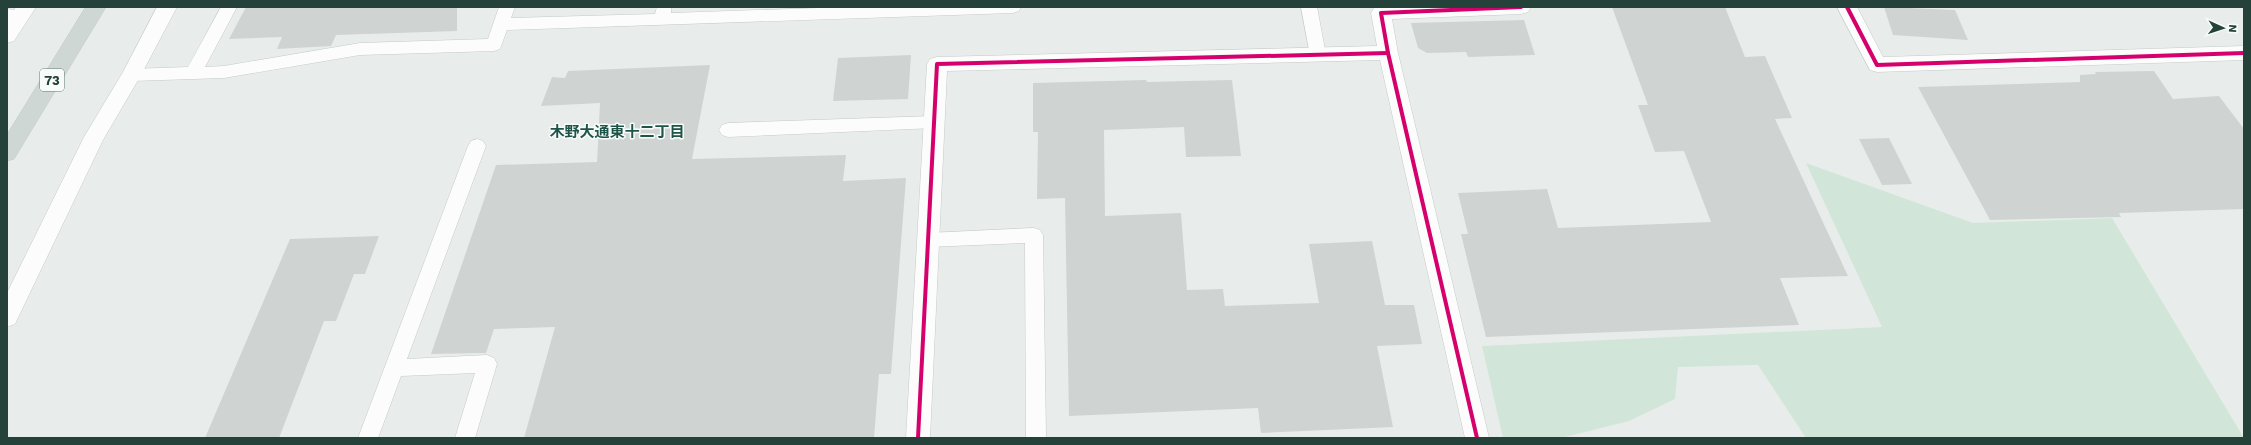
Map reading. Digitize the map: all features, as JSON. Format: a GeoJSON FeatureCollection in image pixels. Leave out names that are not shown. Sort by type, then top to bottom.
{"type":"FeatureCollection","features":[{"type":"Feature","properties":{"kind":"main road","name":"73"},"geometry":{"type":"LineString","coordinates":[[7,153],[96,7]]}},
{"type":"Feature","properties":{"kind":"street"},"geometry":{"type":"LineString","coordinates":[[7,317],[94,138],[131,75],[167,7]]}},
{"type":"Feature","properties":{"kind":"street"},"geometry":{"type":"LineString","coordinates":[[1477,438],[1388,53],[1381,13],[1521,7]]}},
{"type":"Feature","properties":{"kind":"street"},"geometry":{"type":"LineString","coordinates":[[1847,7],[1877,64],[2244,53]]}},
{"type":"Feature","properties":{"kind":"street"},"geometry":{"type":"LineString","coordinates":[[7,36],[18,13]]}},
{"type":"Feature","properties":{"kind":"street"},"geometry":{"type":"LineString","coordinates":[[918,438],[937,64],[1388,53]]}},
{"type":"Feature","properties":{"kind":"lane"},"geometry":{"type":"LineString","coordinates":[[193,73],[229,7]]}},
{"type":"Feature","properties":{"kind":"lane"},"geometry":{"type":"LineString","coordinates":[[131,75],[224,72],[360,49],[494,45],[507,7]]}},
{"type":"Feature","properties":{"kind":"lane"},"geometry":{"type":"LineString","coordinates":[[501,24],[662,13],[1013,7]]}},
{"type":"Feature","properties":{"kind":"lane"},"geometry":{"type":"LineString","coordinates":[[1309,7],[1318,55]]}},
{"type":"Feature","properties":{"kind":"lane"},"geometry":{"type":"LineString","coordinates":[[728,130],[934,122]]}},
{"type":"Feature","properties":{"kind":"lane"},"geometry":{"type":"LineString","coordinates":[[368,438],[477,146]]}},
{"type":"Feature","properties":{"kind":"lane"},"geometry":{"type":"LineString","coordinates":[[928,240],[1034,235],[1036,438]]}},
{"type":"Feature","properties":{"kind":"lane"},"geometry":{"type":"LineString","coordinates":[[394,368],[487,364],[466,438]]}},
{"type":"Feature","properties":{"kind":"green space"},"geometry":{"type":"Polygon","coordinates":[[[1806,163],[1973,223],[2112,218],[2244,438],[1806,438],[1758,365],[1678,367],[1675,399],[1629,421],[1561,438],[1503,438],[1482,346],[1882,327],[1806,163]]]}},
{"type":"Feature","properties":{"kind":"building"},"geometry":{"type":"Polygon","coordinates":[[[246,7],[457,7],[457,31],[336,35],[331,46],[277,49],[282,37],[229,39],[246,7]]]}},
{"type":"Feature","properties":{"kind":"building"},"geometry":{"type":"Polygon","coordinates":[[[1612,7],[1725,7],[1745,57],[1765,56],[1792,118],[1775,119],[1848,276],[1780,278],[1799,325],[1486,337],[1461,234],[1468,234],[1458,193],[1547,189],[1558,228],[1711,222],[1684,151],[1655,152],[1638,105],[1648,105],[1612,7]]]}},
{"type":"Feature","properties":{"kind":"building"},"geometry":{"type":"Polygon","coordinates":[[[1884,7],[1955,10],[1968,40],[1893,35],[1884,7]]]}},
{"type":"Feature","properties":{"kind":"building"},"geometry":{"type":"Polygon","coordinates":[[[1524,20],[1535,55],[1468,57],[1466,52],[1427,53],[1418,48],[1411,23],[1524,20]]]}},
{"type":"Feature","properties":{"kind":"building"},"geometry":{"type":"Polygon","coordinates":[[[911,55],[908,99],[833,101],[838,58],[911,55]]]}},
{"type":"Feature","properties":{"kind":"building"},"geometry":{"type":"Polygon","coordinates":[[[710,65],[692,159],[846,155],[843,181],[906,178],[891,374],[879,374],[874,438],[524,438],[555,327],[494,329],[486,353],[431,354],[496,165],[597,162],[600,103],[541,106],[552,77],[565,78],[568,71],[710,65]]]}},
{"type":"Feature","properties":{"kind":"building"},"geometry":{"type":"Polygon","coordinates":[[[2154,71],[2173,99],[2219,96],[2244,129],[2244,209],[2119,213],[2121,217],[1990,220],[1918,87],[2080,82],[2080,75],[2096,74],[2095,72],[2154,71]]]}},
{"type":"Feature","properties":{"kind":"building"},"geometry":{"type":"Polygon","coordinates":[[[1146,80],[1147,82],[1232,80],[1241,156],[1186,157],[1184,127],[1104,130],[1105,216],[1181,213],[1187,290],[1223,289],[1225,306],[1319,303],[1309,244],[1372,241],[1385,305],[1414,305],[1422,344],[1377,346],[1393,427],[1261,433],[1258,408],[1069,416],[1065,198],[1037,199],[1038,132],[1033,132],[1033,83],[1146,80]]]}},
{"type":"Feature","properties":{"kind":"building"},"geometry":{"type":"Polygon","coordinates":[[[1889,138],[1912,184],[1882,185],[1859,139],[1889,138]]]}},
{"type":"Feature","properties":{"kind":"building"},"geometry":{"type":"Polygon","coordinates":[[[379,236],[365,274],[354,274],[336,321],[324,321],[279,438],[205,438],[290,239],[379,236]]]}},
{"type":"Feature","properties":{"kind":"cycle path"},"geometry":{"type":"LineString","coordinates":[[1477,438],[1388,53],[1381,13],[1521,7]]}},
{"type":"Feature","properties":{"kind":"cycle path"},"geometry":{"type":"LineString","coordinates":[[1847,7],[1877,65],[2244,53]]}},
{"type":"Feature","properties":{"kind":"cycle path"},"geometry":{"type":"LineString","coordinates":[[918,438],[937,64],[1388,53]]}},
{"type":"Feature","properties":{"kind":"district","name":"木野大通東十二丁目"},"geometry":{"type":"Point","coordinates":[617,132]}}]}
